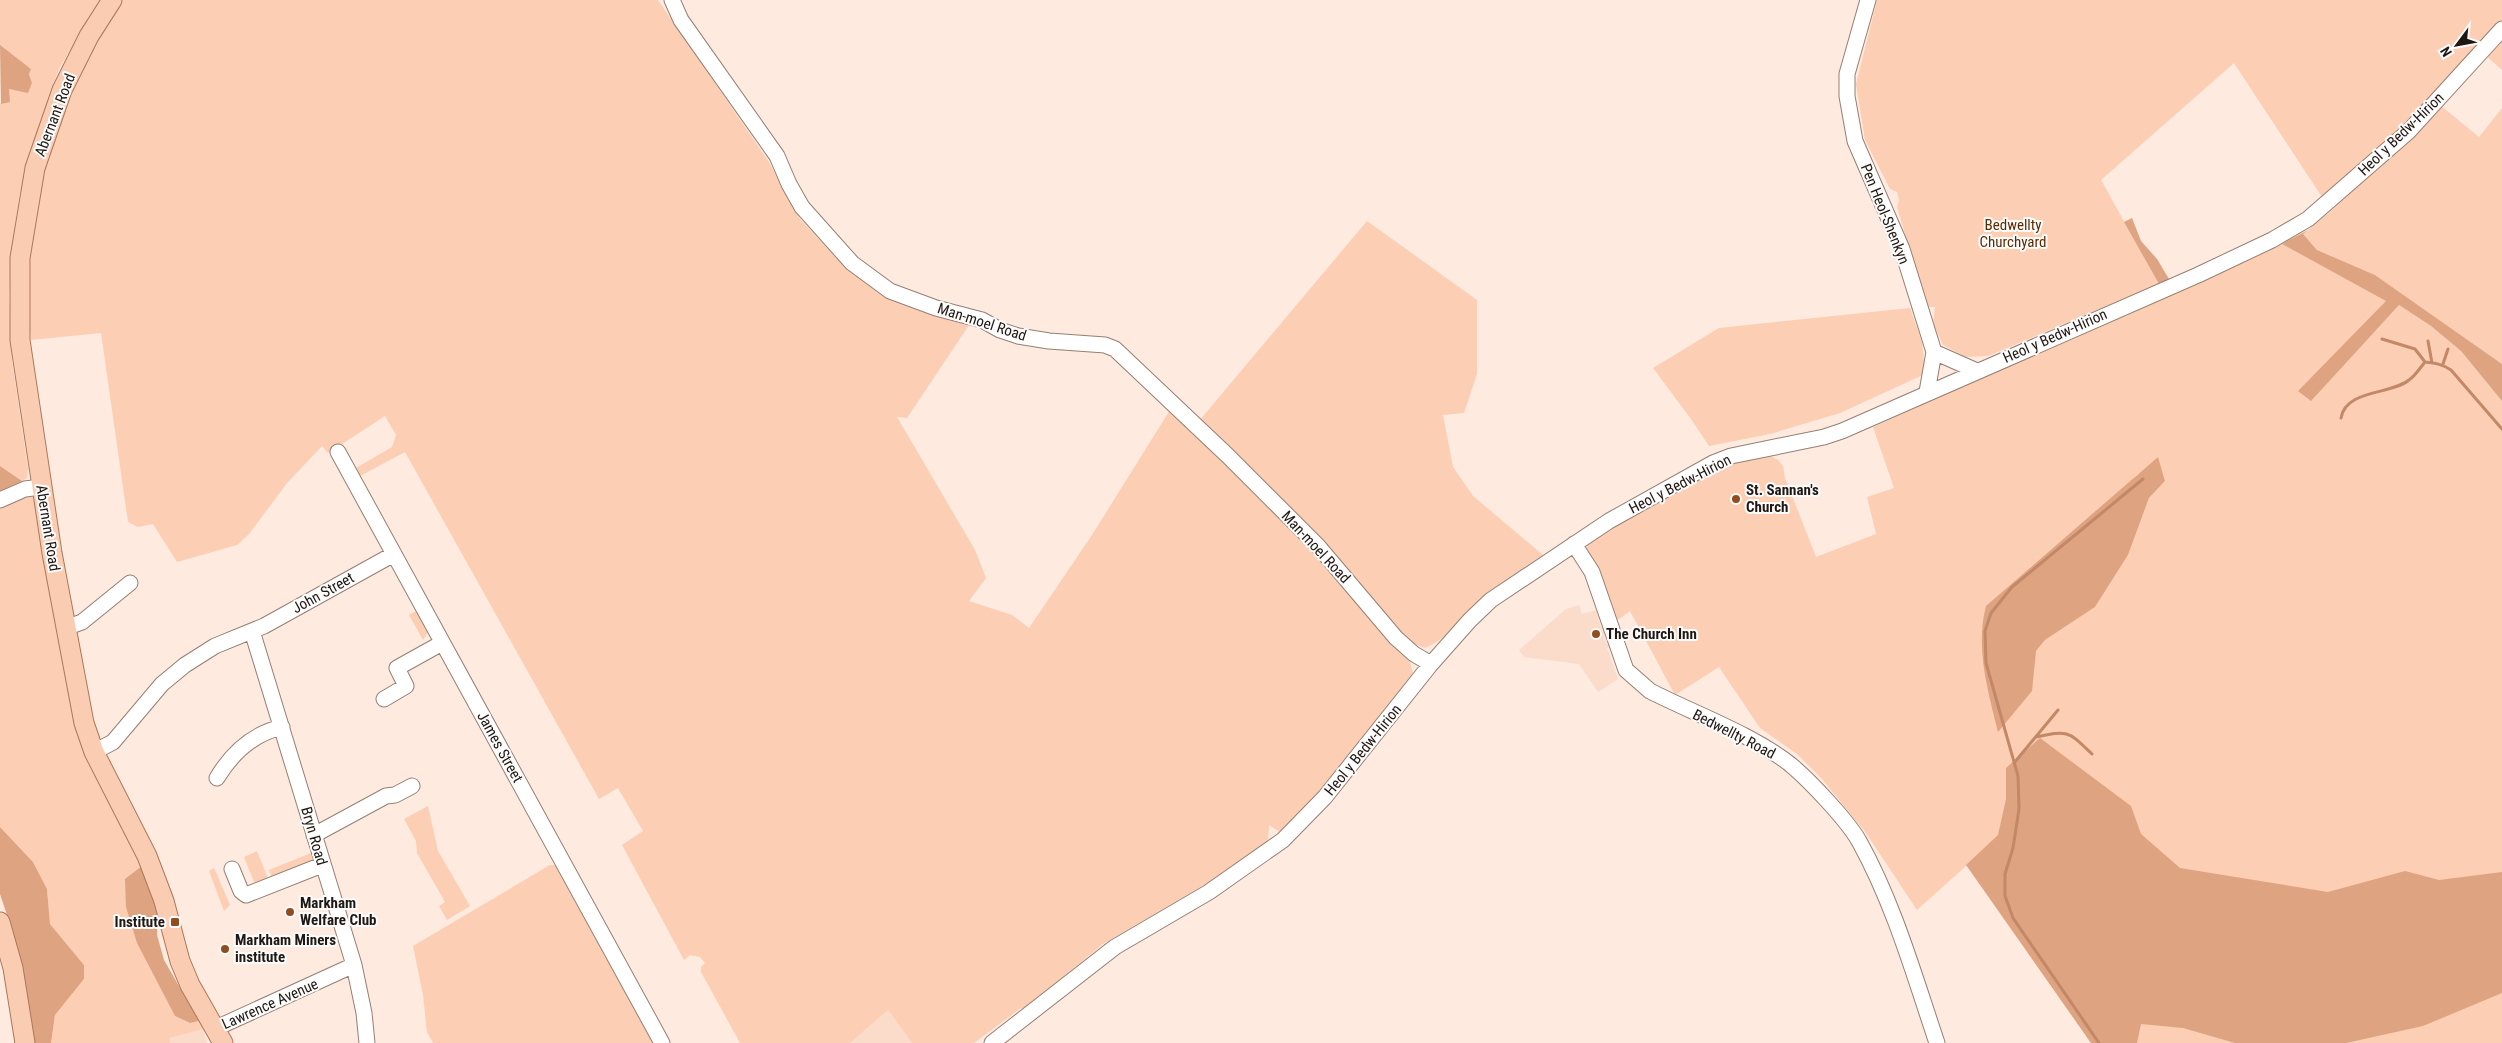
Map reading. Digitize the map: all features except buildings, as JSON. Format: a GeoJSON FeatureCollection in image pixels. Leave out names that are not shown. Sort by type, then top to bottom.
{"type":"FeatureCollection","features":[{"type":"Feature","properties":{"kind":"main road","name":"Abernant Road"},"geometry":{"type":"LineString","coordinates":[[112,0],[89,36],[58,98],[35,168],[25,220],[19,276],[20,340],[65,628],[84,723],[94,752],[147,856],[164,901],[180,961],[190,985],[218,1036]]}},
{"type":"Feature","properties":{"kind":"main road"},"geometry":{"type":"LineString","coordinates":[[0,922],[13,968],[25,1043]]}},
{"type":"Feature","properties":{"kind":"street","name":"Man-moel Road"},"geometry":{"type":"LineString","coordinates":[[672,0],[681,20],[777,156],[788,184],[802,207],[852,263],[890,291],[936,308],[982,320],[1000,330],[1026,337],[1105,345],[1115,349],[1130,361],[1318,546],[1396,638],[1414,654],[1431,664]]}},
{"type":"Feature","properties":{"kind":"street","name":"Pen Heol-Shenkyn"},"geometry":{"type":"LineString","coordinates":[[1868,0],[1848,74],[1848,96],[1855,141],[1902,249],[1934,352],[1927,392]]}},
{"type":"Feature","properties":{"kind":"street","name":"Heol y Bedw-Hirion"},"geometry":{"type":"LineString","coordinates":[[992,1043],[1115,947],[1209,892],[1283,840],[1331,790],[1431,664],[1470,620],[1492,600],[1574,544],[1609,521],[1712,463],[1731,456],[1824,437],[2198,275],[2272,240],[2308,219],[2408,131],[2502,29]]}},
{"type":"Feature","properties":{"kind":"street"},"geometry":{"type":"LineString","coordinates":[[1934,352],[1977,370]]}},
{"type":"Feature","properties":{"kind":"street","name":"James Street"},"geometry":{"type":"LineString","coordinates":[[338,452],[662,1043]]}},
{"type":"Feature","properties":{"kind":"street"},"geometry":{"type":"LineString","coordinates":[[0,500],[25,489],[42,487]]}},
{"type":"Feature","properties":{"kind":"street","name":"Bedwellty Road"},"geometry":{"type":"LineString","coordinates":[[1574,544],[1592,572],[1626,670],[1638,682],[1665,699],[1753,741],[1790,764],[1813,785],[1858,840],[1895,920],[1937,1043]]}},
{"type":"Feature","properties":{"kind":"street","name":"John Street"},"geometry":{"type":"LineString","coordinates":[[94,752],[114,742],[162,684],[185,665],[215,646],[252,630],[394,554]]}},
{"type":"Feature","properties":{"kind":"street"},"geometry":{"type":"LineString","coordinates":[[65,628],[77,625],[130,583]]}},
{"type":"Feature","properties":{"kind":"street","name":"Bryn Road"},"geometry":{"type":"LineString","coordinates":[[252,630],[354,965],[364,1013],[367,1043]]}},
{"type":"Feature","properties":{"kind":"street"},"geometry":{"type":"LineString","coordinates":[[384,699],[406,686],[397,668],[442,643]]}},
{"type":"Feature","properties":{"kind":"street"},"geometry":{"type":"LineString","coordinates":[[216,778],[234,753],[246,743],[261,734],[282,728]]}},
{"type":"Feature","properties":{"kind":"street"},"geometry":{"type":"LineString","coordinates":[[314,835],[386,796],[395,795],[412,786]]}},
{"type":"Feature","properties":{"kind":"street"},"geometry":{"type":"LineString","coordinates":[[232,869],[241,891],[246,895],[322,865]]}},
{"type":"Feature","properties":{"kind":"street","name":"Lawrence Avenue"},"geometry":{"type":"LineString","coordinates":[[218,1036],[354,965]]}},
{"type":"Feature","properties":{"kind":"shaded area"},"geometry":{"type":"Polygon","coordinates":[[[0,45],[31,69],[29,74],[32,83],[28,93],[9,89],[10,102],[1,104],[0,45]]]}},
{"type":"Feature","properties":{"kind":"shaded area"},"geometry":{"type":"Polygon","coordinates":[[[2132,218],[2141,241],[2157,259],[2169,279],[2159,284],[2124,222],[2132,218]]]}},
{"type":"Feature","properties":{"kind":"shaded area"},"geometry":{"type":"Polygon","coordinates":[[[2308,230],[2303,234],[2317,250],[2375,275],[2502,364],[2502,401],[2461,351],[2431,326],[2399,305],[2311,401],[2298,391],[2386,301],[2282,244],[2308,230]]]}},
{"type":"Feature","properties":{"kind":"shaded area"},"geometry":{"type":"Polygon","coordinates":[[[2158,457],[2165,481],[2149,498],[2128,555],[2095,607],[2045,640],[2036,651],[2032,691],[1998,732],[1982,654],[1983,622],[1986,606],[2158,457]]]}},
{"type":"Feature","properties":{"kind":"shaded area"},"geometry":{"type":"Polygon","coordinates":[[[0,466],[22,481],[0,491],[0,466]]]}},
{"type":"Feature","properties":{"kind":"shaded area"},"geometry":{"type":"Polygon","coordinates":[[[1579,605],[1582,614],[1596,610],[1601,628],[1604,628],[1606,633],[1603,634],[1606,643],[1608,642],[1610,647],[1607,648],[1618,679],[1598,692],[1579,664],[1524,657],[1519,650],[1566,609],[1579,605]]]}},
{"type":"Feature","properties":{"kind":"shaded area"},"geometry":{"type":"Polygon","coordinates":[[[2040,738],[2131,806],[2141,834],[2180,868],[2328,892],[2405,871],[2439,880],[2502,872],[2502,993],[2423,1026],[2346,1043],[2235,1043],[2183,1028],[2141,1024],[2137,1043],[2091,1043],[1966,865],[1998,835],[2006,799],[2006,768],[2040,738]]]}},
{"type":"Feature","properties":{"kind":"shaded area"},"geometry":{"type":"Polygon","coordinates":[[[0,827],[33,862],[47,889],[50,924],[84,965],[84,979],[55,1015],[51,1043],[34,1043],[16,942],[0,894],[0,827]]]}},
{"type":"Feature","properties":{"kind":"shaded area"},"geometry":{"type":"Polygon","coordinates":[[[142,866],[158,910],[157,935],[164,960],[199,1021],[190,1023],[175,1016],[137,943],[126,907],[125,879],[142,866]]]}},
{"type":"Feature","properties":{"kind":"shaded area"},"geometry":{"type":"Polygon","coordinates":[[[888,1010],[912,1043],[850,1043],[888,1010]]]}},
{"type":"Feature","properties":{"kind":"shaded area"},"geometry":{"type":"Polygon","coordinates":[[[203,1029],[207,1043],[170,1043],[169,1038],[203,1029]]]}},
{"type":"Feature","properties":{"kind":"green space"},"geometry":{"type":"Polygon","coordinates":[[[0,0],[100,0],[60,67],[51,89],[20,193],[12,244],[9,298],[12,361],[28,469],[27,478],[22,481],[0,466],[0,104],[8,89],[28,92],[32,83],[29,74],[31,69],[0,46],[0,0]]]}},
{"type":"Feature","properties":{"kind":"green space"},"geometry":{"type":"Polygon","coordinates":[[[122,0],[658,0],[769,162],[800,219],[840,262],[877,290],[919,311],[971,322],[907,418],[897,417],[975,550],[986,578],[969,601],[1012,615],[1029,628],[1092,535],[1170,410],[1244,478],[1313,549],[1410,662],[1413,673],[1351,757],[1317,797],[1280,832],[1269,825],[1268,841],[1214,879],[1103,944],[1023,1010],[1021,1008],[974,1043],[912,1043],[888,1010],[850,1043],[740,1043],[701,972],[701,967],[705,963],[700,957],[690,955],[684,960],[622,845],[643,831],[618,788],[599,799],[405,452],[360,476],[356,468],[392,447],[396,435],[385,416],[328,453],[322,446],[287,483],[249,534],[237,545],[177,562],[153,524],[138,527],[128,522],[101,333],[31,340],[29,309],[31,247],[35,216],[48,156],[57,126],[79,73],[122,0]]]}},
{"type":"Feature","properties":{"kind":"green space","name":"Bedwellty Churchyard"},"geometry":{"type":"Polygon","coordinates":[[[1877,0],[2502,0],[2502,19],[2451,79],[2380,149],[2322,197],[2234,63],[2101,180],[2159,284],[1988,356],[1965,357],[1943,345],[1933,324],[1935,307],[1929,307],[1924,297],[1897,207],[1899,200],[1897,192],[1890,189],[1865,140],[1856,84],[1877,0]]]}},
{"type":"Feature","properties":{"kind":"green space"},"geometry":{"type":"Polygon","coordinates":[[[2502,34],[2502,70],[2484,54],[2502,34]]]}},
{"type":"Feature","properties":{"kind":"green space"},"geometry":{"type":"Polygon","coordinates":[[[2441,106],[2479,137],[2502,108],[2502,364],[2375,275],[2317,250],[2303,234],[2332,210],[2441,106]]]}},
{"type":"Feature","properties":{"kind":"green space"},"geometry":{"type":"Polygon","coordinates":[[[1367,221],[1477,300],[1477,374],[1464,413],[1443,415],[1453,467],[1473,496],[1543,555],[1498,587],[1445,636],[1425,648],[1409,642],[1199,421],[1367,221]]]}},
{"type":"Feature","properties":{"kind":"green space"},"geometry":{"type":"Polygon","coordinates":[[[2282,244],[2387,301],[2299,390],[2310,400],[2399,305],[2431,326],[2461,351],[2502,401],[2502,1043],[2091,1043],[1967,865],[1917,910],[1866,833],[1822,779],[1797,754],[1760,728],[1719,667],[1675,695],[1630,611],[1615,622],[1586,549],[1590,538],[1725,464],[1769,455],[1778,460],[1783,466],[1785,478],[1816,557],[1876,534],[1867,497],[1894,488],[1873,427],[2282,244]],[[2158,458],[2134,477],[2036,651],[2045,640],[2095,607],[2128,555],[2149,498],[2165,481],[2158,458]]]}},
{"type":"Feature","properties":{"kind":"green space"},"geometry":{"type":"Polygon","coordinates":[[[1910,308],[1922,342],[1925,374],[1840,413],[1770,434],[1709,446],[1653,368],[1719,328],[1910,308]]]}},
{"type":"Feature","properties":{"kind":"green space"},"geometry":{"type":"Polygon","coordinates":[[[27,496],[33,497],[35,501],[76,728],[142,866],[158,981],[175,1016],[190,1023],[199,1021],[203,1029],[170,1038],[170,1043],[51,1043],[55,1015],[84,979],[84,965],[50,924],[47,889],[33,862],[0,827],[0,506],[27,496]]]}},
{"type":"Feature","properties":{"kind":"green space"},"geometry":{"type":"Polygon","coordinates":[[[416,611],[428,632],[423,640],[409,615],[416,611]]]}},
{"type":"Feature","properties":{"kind":"green space"},"geometry":{"type":"Polygon","coordinates":[[[428,806],[438,851],[470,906],[447,920],[439,906],[445,902],[417,853],[416,841],[404,819],[428,806]]]}},
{"type":"Feature","properties":{"kind":"green space"},"geometry":{"type":"Polygon","coordinates":[[[257,851],[269,881],[256,887],[244,857],[257,851]]]}},
{"type":"Feature","properties":{"kind":"green space"},"geometry":{"type":"Polygon","coordinates":[[[311,853],[314,861],[273,880],[269,870],[311,853]]]}},
{"type":"Feature","properties":{"kind":"green space"},"geometry":{"type":"Polygon","coordinates":[[[550,865],[556,865],[654,1043],[433,1043],[427,1032],[423,995],[413,946],[550,865]]]}},
{"type":"Feature","properties":{"kind":"green space"},"geometry":{"type":"Polygon","coordinates":[[[214,868],[230,905],[224,911],[209,871],[214,868]]]}},
{"type":"Feature","properties":{"kind":"waterway"},"geometry":{"type":"LineString","coordinates":[[2382,339],[2415,349],[2425,362]]}},
{"type":"Feature","properties":{"kind":"waterway"},"geometry":{"type":"LineString","coordinates":[[2428,341],[2432,363]]}},
{"type":"Feature","properties":{"kind":"waterway"},"geometry":{"type":"LineString","coordinates":[[2443,364],[2448,349]]}},
{"type":"Feature","properties":{"kind":"waterway"},"geometry":{"type":"LineString","coordinates":[[2341,418],[2351,402],[2360,397],[2401,385],[2409,380],[2425,362],[2445,366],[2451,370],[2502,429]]}},
{"type":"Feature","properties":{"kind":"waterway"},"geometry":{"type":"LineString","coordinates":[[2099,1043],[2013,918],[2005,896],[2005,874],[2013,848],[2019,809],[2018,776],[1986,663],[1985,631],[1991,613],[2012,587],[2143,479]]}},
{"type":"Feature","properties":{"kind":"waterway"},"geometry":{"type":"LineString","coordinates":[[2014,763],[2058,710]]}},
{"type":"Feature","properties":{"kind":"waterway"},"geometry":{"type":"LineString","coordinates":[[2036,737],[2055,733],[2067,734],[2092,754]]}},
{"type":"Feature","properties":{"kind":"place","name":"St. Sannan's Church"},"geometry":{"type":"Point","coordinates":[1736,499]}},
{"type":"Feature","properties":{"kind":"place","name":"The Church Inn"},"geometry":{"type":"Point","coordinates":[1596,634]}},
{"type":"Feature","properties":{"kind":"place","name":"Markham Welfare Club"},"geometry":{"type":"Point","coordinates":[290,912]}},
{"type":"Feature","properties":{"kind":"place","name":"Institute"},"geometry":{"type":"Point","coordinates":[175,922]}},
{"type":"Feature","properties":{"kind":"place","name":"Markham Miners institute"},"geometry":{"type":"Point","coordinates":[225,949]}}]}
